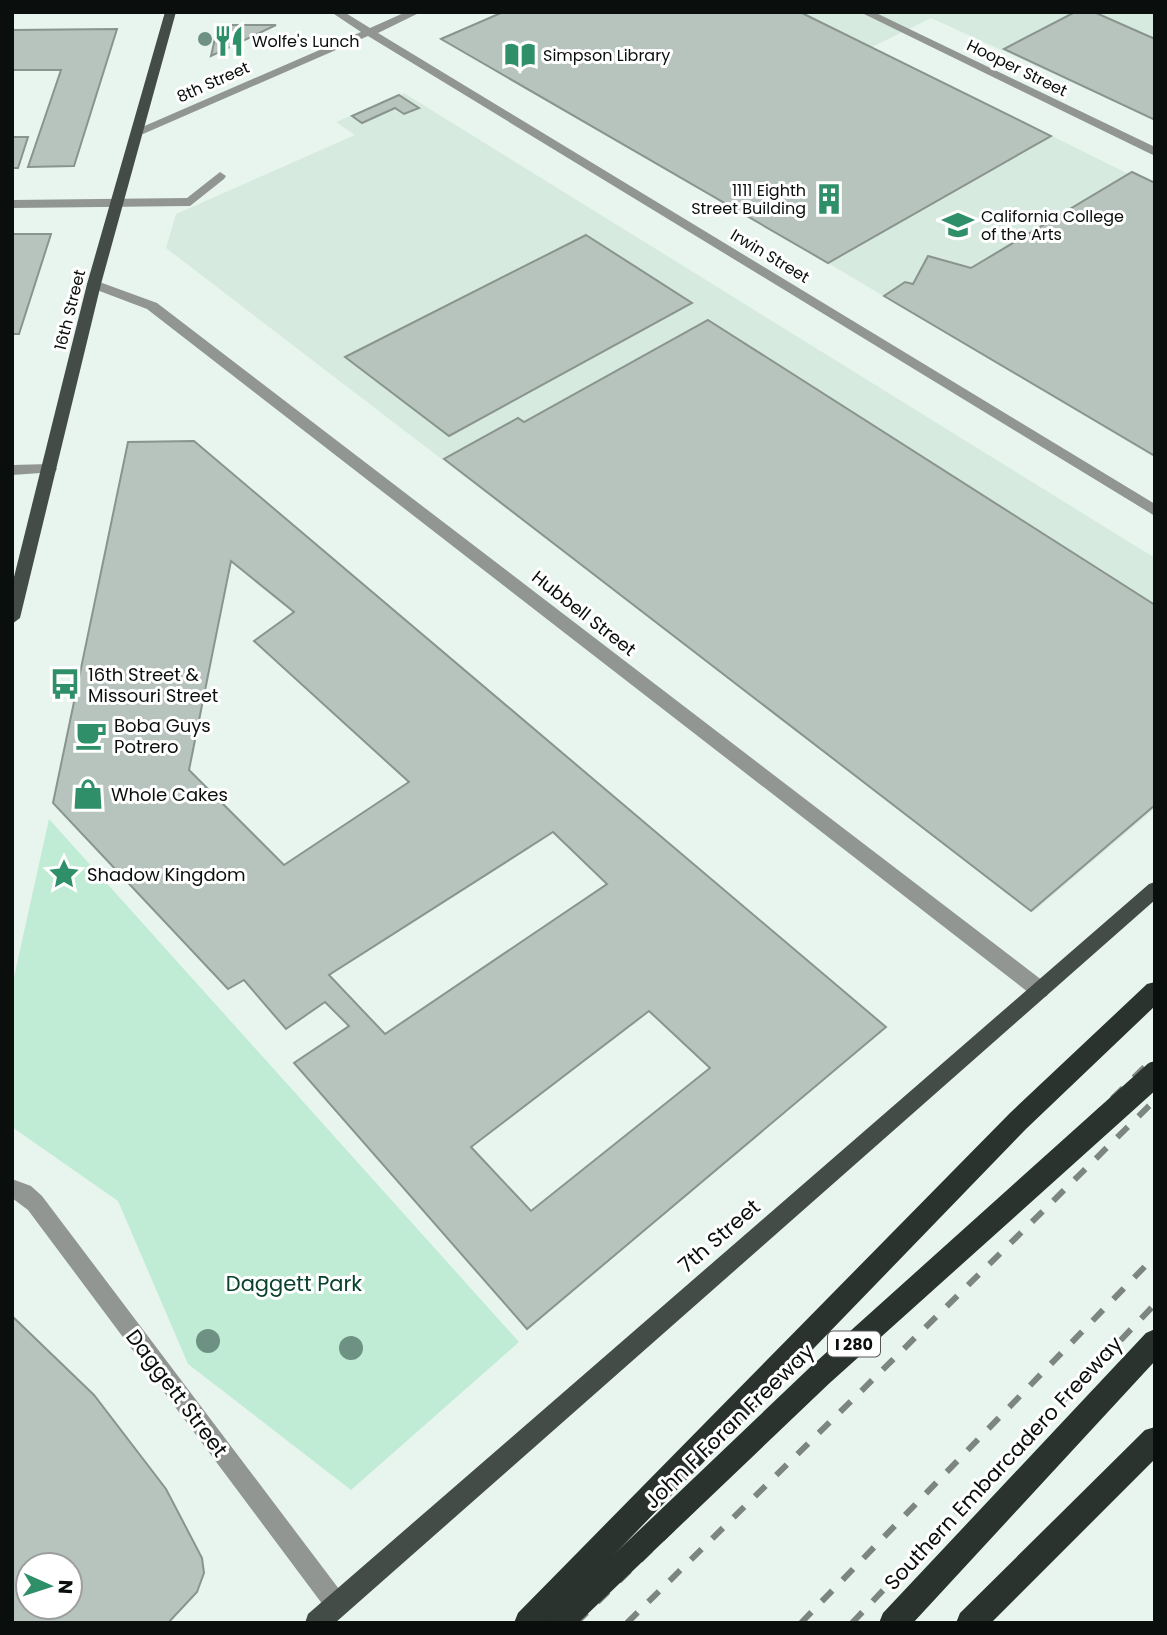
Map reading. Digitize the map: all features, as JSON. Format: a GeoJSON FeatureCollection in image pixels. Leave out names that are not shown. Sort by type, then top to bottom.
{"type":"FeatureCollection","features":[{"type":"Feature","properties":{"kind":"highway"},"geometry":{"type":"LineString","coordinates":[[528,1623],[1018,1121],[1155,991]]}},
{"type":"Feature","properties":{"kind":"highway","name":"John F Foran Freeway"},"geometry":{"type":"LineString","coordinates":[[560,1623],[820,1375],[1155,1074]]}},
{"type":"Feature","properties":{"kind":"highway","name":"Southern Embarcadero Freeway"},"geometry":{"type":"LineString","coordinates":[[893,1623],[1155,1342]]}},
{"type":"Feature","properties":{"kind":"highway"},"geometry":{"type":"LineString","coordinates":[[970,1623],[1155,1440]]}},
{"type":"Feature","properties":{"kind":"main road","name":"16th Street"},"geometry":{"type":"LineString","coordinates":[[12,618],[94,284],[171,12]]}},
{"type":"Feature","properties":{"kind":"main road","name":"7th Street"},"geometry":{"type":"LineString","coordinates":[[317,1623],[1155,889]]}},
{"type":"Feature","properties":{"kind":"street","name":"Irwin Street"},"geometry":{"type":"LineString","coordinates":[[336,12],[1155,511]]}},
{"type":"Feature","properties":{"kind":"street","name":"8th Street"},"geometry":{"type":"LineString","coordinates":[[139,131],[416,12]]}},
{"type":"Feature","properties":{"kind":"street","name":"Hooper Street"},"geometry":{"type":"LineString","coordinates":[[866,12],[1155,152]]}},
{"type":"Feature","properties":{"kind":"street"},"geometry":{"type":"LineString","coordinates":[[12,204],[190,202],[220,177]]}},
{"type":"Feature","properties":{"kind":"street","name":"Hubbell Street"},"geometry":{"type":"LineString","coordinates":[[94,284],[152,306],[1040,990]]}},
{"type":"Feature","properties":{"kind":"street"},"geometry":{"type":"LineString","coordinates":[[12,470],[50,469]]}},
{"type":"Feature","properties":{"kind":"street","name":"Daggett Street"},"geometry":{"type":"LineString","coordinates":[[12,1188],[24,1193],[35,1203],[337,1605]]}},
{"type":"Feature","properties":{"kind":"shaded area","name":"California College of the Arts"},"geometry":{"type":"Polygon","coordinates":[[[503,12],[1155,12],[1155,120],[931,18],[872,47],[1155,187],[1155,458],[828,263],[441,39],[503,12]]]}},
{"type":"Feature","properties":{"kind":"shaded area"},"geometry":{"type":"Polygon","coordinates":[[[404,93],[1155,558],[1155,808],[1033,912],[166,248],[176,214],[355,135],[336,122],[404,93]]]}},
{"type":"Feature","properties":{"kind":"green space","name":"Daggett Park"},"geometry":{"type":"Polygon","coordinates":[[[49,819],[519,1342],[351,1490],[188,1364],[118,1201],[12,1127],[12,986],[49,819]]]}},
{"type":"Feature","properties":{"kind":"building","name":"1111 Eighth Street Building"},"geometry":{"type":"Polygon","coordinates":[[[503,12],[800,12],[1051,136],[828,263],[441,39],[503,12]]]}},
{"type":"Feature","properties":{"kind":"building"},"geometry":{"type":"Polygon","coordinates":[[[1075,12],[1094,12],[1155,39],[1155,120],[1004,49],[1075,12]]]}},
{"type":"Feature","properties":{"kind":"building","name":"Wolfe's Lunch"},"geometry":{"type":"Polygon","coordinates":[[[218,25],[276,25],[211,56],[218,25]]]}},
{"type":"Feature","properties":{"kind":"building"},"geometry":{"type":"Polygon","coordinates":[[[117,29],[74,166],[28,167],[61,70],[12,70],[12,30],[117,29]]]}},
{"type":"Feature","properties":{"kind":"building"},"geometry":{"type":"Polygon","coordinates":[[[399,95],[419,108],[404,114],[395,108],[362,123],[352,116],[399,95]]]}},
{"type":"Feature","properties":{"kind":"building"},"geometry":{"type":"Polygon","coordinates":[[[12,137],[28,137],[18,168],[12,168],[12,137]]]}},
{"type":"Feature","properties":{"kind":"building"},"geometry":{"type":"Polygon","coordinates":[[[1132,172],[1155,183],[1155,456],[884,296],[905,282],[913,284],[928,256],[971,268],[1132,172]]]}},
{"type":"Feature","properties":{"kind":"building"},"geometry":{"type":"Polygon","coordinates":[[[12,234],[51,234],[19,334],[12,334],[12,234]]]}},
{"type":"Feature","properties":{"kind":"building"},"geometry":{"type":"Polygon","coordinates":[[[586,235],[692,303],[449,436],[345,357],[586,235]]]}},
{"type":"Feature","properties":{"kind":"building"},"geometry":{"type":"Polygon","coordinates":[[[708,320],[1155,605],[1155,805],[1031,911],[444,459],[518,418],[524,422],[708,320]]]}},
{"type":"Feature","properties":{"kind":"building"},"geometry":{"type":"Polygon","coordinates":[[[194,441],[886,1027],[527,1329],[294,1063],[349,1026],[325,1002],[286,1029],[244,980],[228,989],[53,803],[128,442],[194,441]],[[231,561],[189,770],[284,865],[409,782],[254,641],[294,612],[231,561]],[[553,832],[329,975],[385,1034],[607,884],[553,832]],[[649,1011],[471,1147],[531,1211],[710,1068],[649,1011]]]}},
{"type":"Feature","properties":{"kind":"building"},"geometry":{"type":"Polygon","coordinates":[[[12,1316],[94,1395],[166,1489],[202,1558],[204,1573],[197,1592],[168,1623],[12,1623],[12,1316]]]}},
{"type":"Feature","properties":{"kind":"railway"},"geometry":{"type":"LineString","coordinates":[[576,1623],[1155,1057]]}},
{"type":"Feature","properties":{"kind":"railway"},"geometry":{"type":"LineString","coordinates":[[627,1623],[1155,1100]]}},
{"type":"Feature","properties":{"kind":"railway"},"geometry":{"type":"LineString","coordinates":[[801,1623],[1155,1256]]}},
{"type":"Feature","properties":{"kind":"railway"},"geometry":{"type":"LineString","coordinates":[[852,1623],[1155,1304]]}},
{"type":"Feature","properties":{"kind":"place","name":"Wolfe's Lunch"},"geometry":{"type":"Point","coordinates":[229,41]}},
{"type":"Feature","properties":{"kind":"place","name":"Simpson Library"},"geometry":{"type":"Point","coordinates":[520,55]}},
{"type":"Feature","properties":{"kind":"place","name":"1111 Eighth Street Building"},"geometry":{"type":"Point","coordinates":[829,199]}},
{"type":"Feature","properties":{"kind":"place","name":"California College of the Arts"},"geometry":{"type":"Point","coordinates":[958,225]}},
{"type":"Feature","properties":{"kind":"place","name":"16th Street & Missouri Street"},"geometry":{"type":"Point","coordinates":[65,684]}},
{"type":"Feature","properties":{"kind":"place","name":"Boba Guys Potrero"},"geometry":{"type":"Point","coordinates":[91,735]}},
{"type":"Feature","properties":{"kind":"place","name":"Whole Cakes"},"geometry":{"type":"Point","coordinates":[88,794]}},
{"type":"Feature","properties":{"kind":"place","name":"Shadow Kingdom"},"geometry":{"type":"Point","coordinates":[64,874]}}]}
